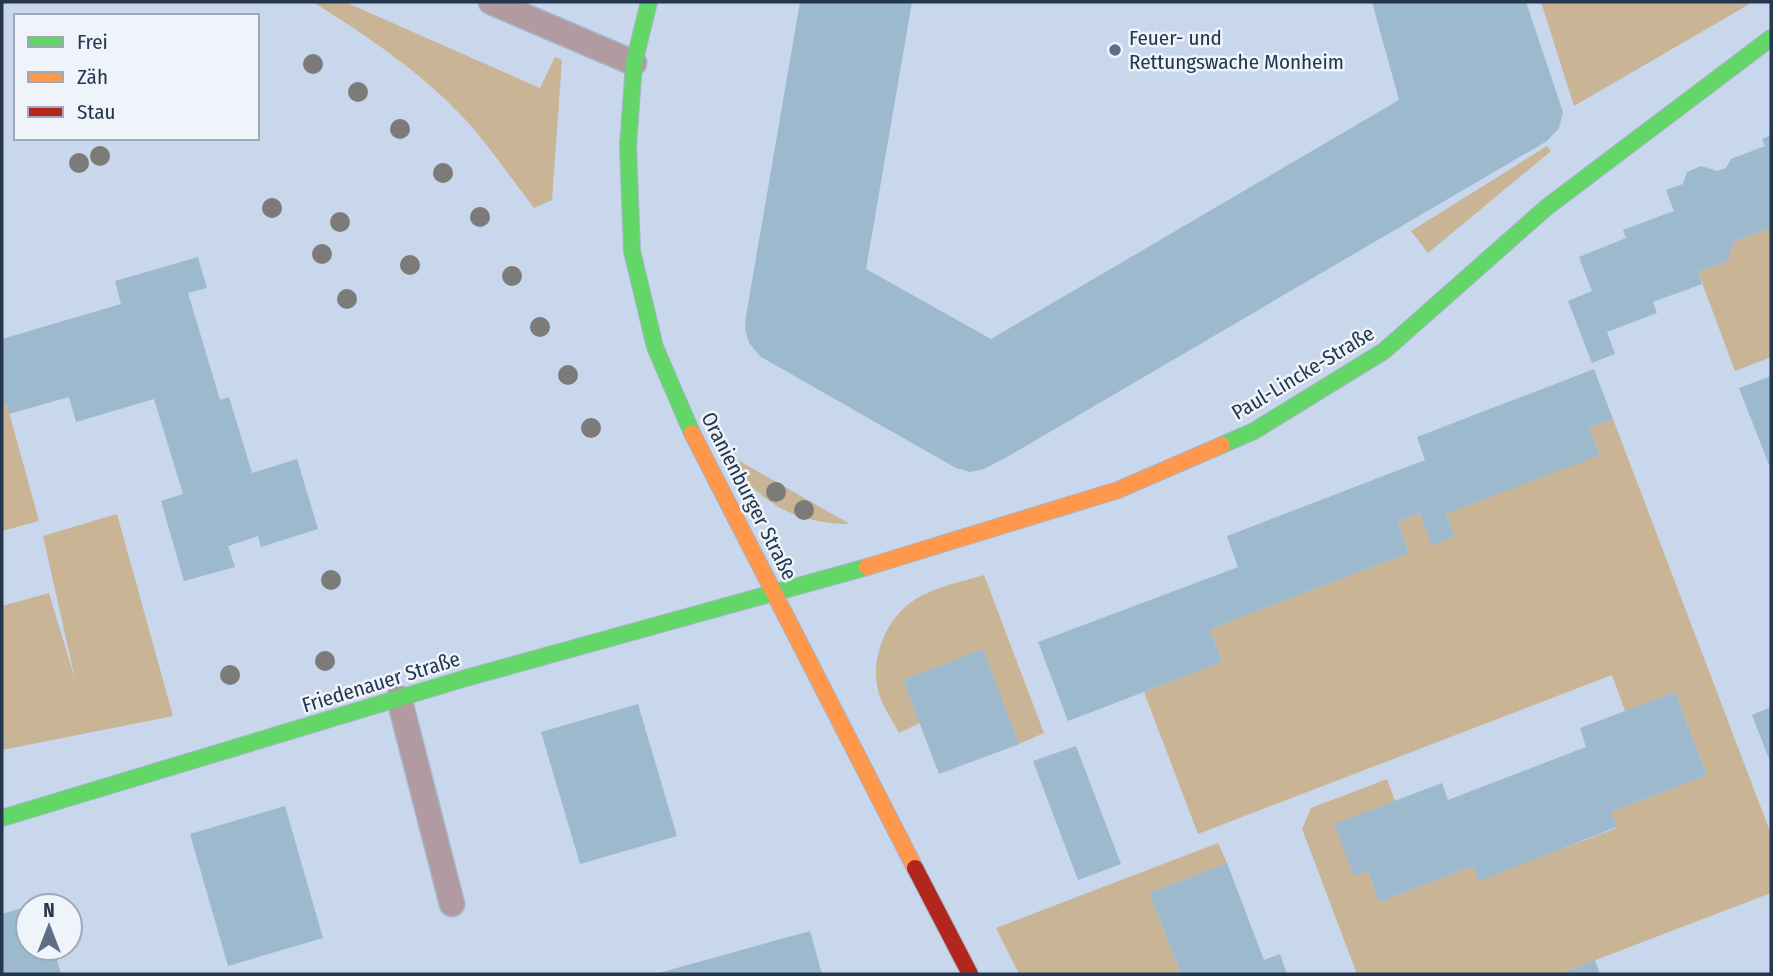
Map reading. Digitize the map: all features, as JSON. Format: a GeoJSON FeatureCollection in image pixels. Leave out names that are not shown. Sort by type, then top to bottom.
{"type":"FeatureCollection","features":[{"type":"Feature","properties":{"kind":"street","name":"Oranienburger Straße"},"geometry":{"type":"LineString","coordinates":[[649,2],[634,63],[628,146],[632,251],[655,347],[695,441],[970,974]]}},
{"type":"Feature","properties":{"kind":"street","name":"Paul-Lincke-Straße"},"geometry":{"type":"LineString","coordinates":[[776,594],[1118,490],[1254,431],[1384,351],[1547,207],[1771,38]]}},
{"type":"Feature","properties":{"kind":"street","name":"Friedenauer Straße"},"geometry":{"type":"LineString","coordinates":[[2,818],[399,698],[776,594]]}},
{"type":"Feature","properties":{"kind":"lane"},"geometry":{"type":"LineString","coordinates":[[491,2],[634,63]]}},
{"type":"Feature","properties":{"kind":"lane"},"geometry":{"type":"LineString","coordinates":[[399,698],[452,904]]}},
{"type":"Feature","properties":{"kind":"shaded area"},"geometry":{"type":"Polygon","coordinates":[[[313,2],[345,2],[540,88],[555,57],[562,60],[552,200],[534,208],[455,108],[376,44],[313,2]]]}},
{"type":"Feature","properties":{"kind":"shaded area"},"geometry":{"type":"Polygon","coordinates":[[[1541,2],[1753,2],[1574,106],[1541,2]]]}},
{"type":"Feature","properties":{"kind":"shaded area"},"geometry":{"type":"Polygon","coordinates":[[[1547,146],[1551,151],[1428,253],[1411,231],[1547,146]]]}},
{"type":"Feature","properties":{"kind":"shaded area"},"geometry":{"type":"Polygon","coordinates":[[[1771,228],[1771,357],[1735,371],[1698,272],[1728,261],[1733,242],[1771,228]]]}},
{"type":"Feature","properties":{"kind":"shaded area"},"geometry":{"type":"Polygon","coordinates":[[[7,405],[39,521],[2,531],[2,407],[7,405]]]}},
{"type":"Feature","properties":{"kind":"shaded area"},"geometry":{"type":"Polygon","coordinates":[[[1613,419],[1771,834],[1771,893],[1559,974],[1357,974],[1302,829],[1311,808],[1387,779],[1395,801],[1354,876],[1368,871],[1379,902],[1473,866],[1479,880],[1617,828],[1611,812],[1707,775],[1675,692],[1625,711],[1612,675],[1198,834],[1144,692],[1222,662],[1210,629],[1409,553],[1398,522],[1420,513],[1432,545],[1455,536],[1446,514],[1600,454],[1589,427],[1613,419]]]}},
{"type":"Feature","properties":{"kind":"shaded area"},"geometry":{"type":"Polygon","coordinates":[[[729,455],[850,524],[812,520],[779,507],[751,486],[729,455]]]}},
{"type":"Feature","properties":{"kind":"shaded area"},"geometry":{"type":"Polygon","coordinates":[[[117,514],[173,716],[2,750],[2,606],[49,593],[75,679],[43,536],[117,514]]]}},
{"type":"Feature","properties":{"kind":"shaded area"},"geometry":{"type":"Polygon","coordinates":[[[984,575],[1044,733],[1019,744],[983,650],[903,680],[920,723],[899,733],[881,699],[876,680],[879,652],[890,625],[899,613],[921,596],[984,575]]]}},
{"type":"Feature","properties":{"kind":"shaded area"},"geometry":{"type":"Polygon","coordinates":[[[1218,843],[1227,863],[1149,893],[1181,974],[1019,974],[996,928],[1218,843]]]}},
{"type":"Feature","properties":{"kind":"building"},"geometry":{"type":"Polygon","coordinates":[[[800,2],[912,2],[866,269],[991,339],[1399,100],[1372,2],[1526,2],[1563,112],[1559,128],[1547,141],[1007,457],[984,469],[970,472],[956,468],[761,357],[749,343],[745,329],[746,316],[800,2]]]}},
{"type":"Feature","properties":{"kind":"building"},"geometry":{"type":"Polygon","coordinates":[[[1771,135],[1771,228],[1733,242],[1728,261],[1698,272],[1702,284],[1653,302],[1657,313],[1607,332],[1615,354],[1592,363],[1568,301],[1592,291],[1579,257],[1626,238],[1623,230],[1674,211],[1666,190],[1683,184],[1687,172],[1701,166],[1717,171],[1726,168],[1731,159],[1765,146],[1762,139],[1771,135]]]}},
{"type":"Feature","properties":{"kind":"building"},"geometry":{"type":"Polygon","coordinates":[[[198,257],[207,288],[188,293],[220,400],[229,397],[252,473],[297,459],[318,529],[261,547],[258,536],[228,546],[235,567],[184,581],[161,501],[183,494],[154,399],[76,422],[69,397],[9,414],[7,405],[2,407],[2,339],[121,304],[115,281],[198,257]]]}},
{"type":"Feature","properties":{"kind":"building"},"geometry":{"type":"Polygon","coordinates":[[[1594,369],[1613,419],[1589,427],[1600,455],[1446,514],[1455,536],[1432,546],[1420,513],[1398,522],[1409,553],[1210,629],[1222,662],[1068,721],[1038,642],[1238,567],[1227,536],[1425,460],[1417,437],[1594,369]]]}},
{"type":"Feature","properties":{"kind":"building"},"geometry":{"type":"Polygon","coordinates":[[[1771,376],[1771,464],[1769,465],[1739,388],[1771,376]]]}},
{"type":"Feature","properties":{"kind":"building"},"geometry":{"type":"Polygon","coordinates":[[[983,649],[1019,744],[939,774],[903,680],[983,649]]]}},
{"type":"Feature","properties":{"kind":"building"},"geometry":{"type":"Polygon","coordinates":[[[1675,692],[1707,775],[1611,812],[1617,827],[1479,881],[1473,866],[1379,902],[1368,871],[1354,876],[1334,824],[1442,783],[1448,800],[1586,747],[1580,728],[1675,692]]]}},
{"type":"Feature","properties":{"kind":"building"},"geometry":{"type":"Polygon","coordinates":[[[638,704],[677,836],[580,864],[541,732],[638,704]]]}},
{"type":"Feature","properties":{"kind":"building"},"geometry":{"type":"Polygon","coordinates":[[[1771,707],[1771,764],[1752,715],[1771,707]]]}},
{"type":"Feature","properties":{"kind":"building"},"geometry":{"type":"Polygon","coordinates":[[[1076,746],[1121,864],[1078,880],[1033,761],[1076,746]]]}},
{"type":"Feature","properties":{"kind":"building"},"geometry":{"type":"Polygon","coordinates":[[[285,806],[323,938],[228,966],[190,834],[285,806]]]}},
{"type":"Feature","properties":{"kind":"building"},"geometry":{"type":"Polygon","coordinates":[[[1227,863],[1264,960],[1280,954],[1287,974],[1181,974],[1149,893],[1227,863]]]}},
{"type":"Feature","properties":{"kind":"building"},"geometry":{"type":"Polygon","coordinates":[[[14,910],[14,962],[58,962],[61,974],[2,974],[2,914],[14,910]]]}},
{"type":"Feature","properties":{"kind":"building"},"geometry":{"type":"Polygon","coordinates":[[[810,931],[822,974],[659,974],[659,973],[810,931]]]}},
{"type":"Feature","properties":{"kind":"building"},"geometry":{"type":"Polygon","coordinates":[[[1595,960],[1600,974],[1560,974],[1595,960]]]}},
{"type":"Feature","properties":{"kind":"traffic: fast"},"geometry":{"type":"LineString","coordinates":[[649,2],[634,63],[628,146],[632,251],[655,347],[692,433]]}},
{"type":"Feature","properties":{"kind":"traffic: fast"},"geometry":{"type":"LineString","coordinates":[[1222,445],[1254,431],[1384,351],[1547,207],[1771,38]]}},
{"type":"Feature","properties":{"kind":"traffic: fast"},"geometry":{"type":"LineString","coordinates":[[2,818],[466,678],[867,567]]}},
{"type":"Feature","properties":{"kind":"traffic: slow"},"geometry":{"type":"LineString","coordinates":[[692,433],[915,868]]}},
{"type":"Feature","properties":{"kind":"traffic: slow"},"geometry":{"type":"LineString","coordinates":[[867,567],[1118,490],[1222,445]]}},
{"type":"Feature","properties":{"kind":"traffic: jam"},"geometry":{"type":"LineString","coordinates":[[915,868],[970,974]]}},
{"type":"Feature","properties":{"kind":"place","name":"Feuer- und Rettungswache Monheim"},"geometry":{"type":"Point","coordinates":[1115,50]}}]}
